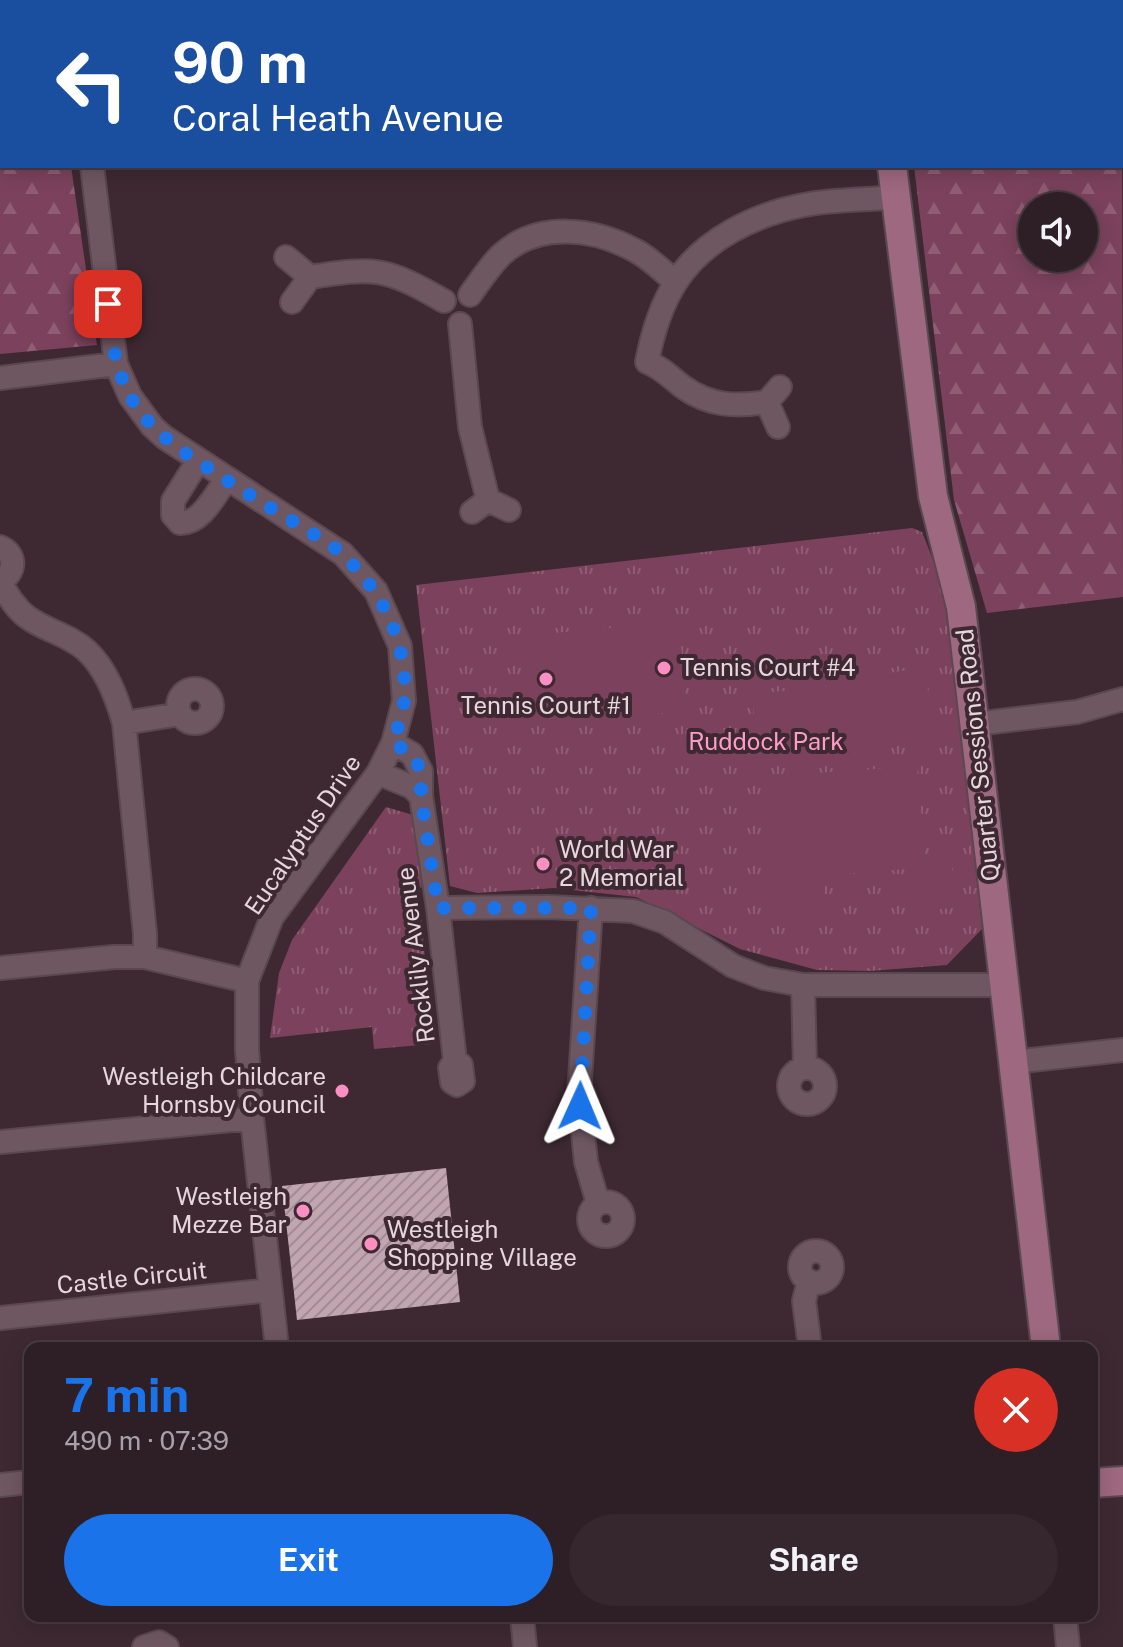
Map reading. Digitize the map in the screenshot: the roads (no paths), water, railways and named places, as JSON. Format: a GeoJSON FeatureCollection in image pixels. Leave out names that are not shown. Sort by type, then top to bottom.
{"type":"FeatureCollection","features":[{"type":"Feature","properties":{"kind":"main road","name":"Quarter Sessions Road"},"geometry":{"type":"LineString","coordinates":[[892,168],[925,446],[941,534],[961,607],[1045,1342]]}},
{"type":"Feature","properties":{"kind":"main road"},"geometry":{"type":"LineString","coordinates":[[1098,1483],[1123,1481]]}},
{"type":"Feature","properties":{"kind":"street","name":"Eucalyptus Drive"},"geometry":{"type":"LineString","coordinates":[[92,168],[116,364],[130,396],[152,426],[198,461],[343,554],[376,591],[400,646],[404,701],[393,743],[378,773],[272,917],[247,981],[247,1049],[252,1118],[276,1342]]}},
{"type":"Feature","properties":{"kind":"street"},"geometry":{"type":"LineString","coordinates":[[778,427],[773,395],[723,405],[711,402],[680,385],[663,369],[647,362],[653,333],[676,282],[701,254],[730,231],[767,215],[805,205],[896,197]]}},
{"type":"Feature","properties":{"kind":"street"},"geometry":{"type":"LineString","coordinates":[[470,295],[488,269],[520,241],[545,233],[574,231],[604,237],[637,251],[676,282]]}},
{"type":"Feature","properties":{"kind":"street"},"geometry":{"type":"LineString","coordinates":[[286,257],[310,277]]}},
{"type":"Feature","properties":{"kind":"street"},"geometry":{"type":"LineString","coordinates":[[292,302],[310,277],[350,271],[379,271],[404,279],[444,301]]}},
{"type":"Feature","properties":{"kind":"street"},"geometry":{"type":"LineString","coordinates":[[452,292],[470,295],[475,303],[475,313],[470,321],[460,324],[445,317],[444,301],[452,292]]}},
{"type":"Feature","properties":{"kind":"street"},"geometry":{"type":"LineString","coordinates":[[460,324],[480,506],[509,510]]}},
{"type":"Feature","properties":{"kind":"street"},"geometry":{"type":"LineString","coordinates":[[0,378],[116,364]]}},
{"type":"Feature","properties":{"kind":"street"},"geometry":{"type":"LineString","coordinates":[[198,461],[173,501],[173,515],[180,523],[186,524],[199,516],[226,480]]}},
{"type":"Feature","properties":{"kind":"street"},"geometry":{"type":"LineString","coordinates":[[0,547],[10,553],[13,564],[9,575],[0,581],[17,608],[76,643],[97,663],[111,686],[124,723],[145,957]]}},
{"type":"Feature","properties":{"kind":"street"},"geometry":{"type":"LineString","coordinates":[[975,724],[1077,712],[1123,699]]}},
{"type":"Feature","properties":{"kind":"street"},"geometry":{"type":"LineString","coordinates":[[124,723],[180,714]]}},
{"type":"Feature","properties":{"kind":"street","name":"Rocklily Avenue"},"geometry":{"type":"LineString","coordinates":[[393,743],[417,760],[421,771],[421,796],[438,908],[455,1061]]}},
{"type":"Feature","properties":{"kind":"street"},"geometry":{"type":"LineString","coordinates":[[378,773],[400,780],[421,796]]}},
{"type":"Feature","properties":{"kind":"street"},"geometry":{"type":"LineString","coordinates":[[438,908],[633,911],[665,922],[733,966],[764,978],[803,985],[1004,985]]}},
{"type":"Feature","properties":{"kind":"street"},"geometry":{"type":"LineString","coordinates":[[591,908],[579,1095],[586,1162],[598,1203]]}},
{"type":"Feature","properties":{"kind":"street"},"geometry":{"type":"LineString","coordinates":[[0,968],[145,957],[247,981]]}},
{"type":"Feature","properties":{"kind":"street"},"geometry":{"type":"LineString","coordinates":[[803,985],[805,1068]]}},
{"type":"Feature","properties":{"kind":"street"},"geometry":{"type":"LineString","coordinates":[[1013,1062],[1123,1050]]}},
{"type":"Feature","properties":{"kind":"street"},"geometry":{"type":"LineString","coordinates":[[0,1142],[252,1118]]}},
{"type":"Feature","properties":{"kind":"street"},"geometry":{"type":"LineString","coordinates":[[809,1281],[804,1301],[809,1342]]}},
{"type":"Feature","properties":{"kind":"street","name":"Castle Circuit"},"geometry":{"type":"LineString","coordinates":[[0,1318],[270,1290]]}},
{"type":"Feature","properties":{"kind":"street"},"geometry":{"type":"LineString","coordinates":[[0,1485],[24,1483]]}},
{"type":"Feature","properties":{"kind":"street"},"geometry":{"type":"LineString","coordinates":[[523,1622],[525,1647]]}},
{"type":"Feature","properties":{"kind":"street"},"geometry":{"type":"LineString","coordinates":[[1066,1622],[1068,1647]]}},
{"type":"Feature","properties":{"kind":"street"},"geometry":{"type":"LineString","coordinates":[[144,1647],[159,1642],[167,1647]]}},
{"type":"Feature","properties":{"kind":"place","name":"Tennis Court #4"},"geometry":{"type":"Point","coordinates":[664,668]}},
{"type":"Feature","properties":{"kind":"place","name":"Tennis Court #1"},"geometry":{"type":"Point","coordinates":[546,679]}},
{"type":"Feature","properties":{"kind":"place","name":"World War 2 Memorial"},"geometry":{"type":"Point","coordinates":[543,864]}},
{"type":"Feature","properties":{"kind":"place","name":"Westleigh Childcare Hornsby Council"},"geometry":{"type":"Point","coordinates":[342,1091]}},
{"type":"Feature","properties":{"kind":"place","name":"Westleigh Mezze Bar"},"geometry":{"type":"Point","coordinates":[303,1211]}},
{"type":"Feature","properties":{"kind":"place","name":"Westleigh Shopping Village"},"geometry":{"type":"Point","coordinates":[371,1244]}},
{"type":"Feature","properties":{"kind":"park label","name":"Ruddock Park"},"geometry":{"type":"Point","coordinates":[766,742]}}]}
